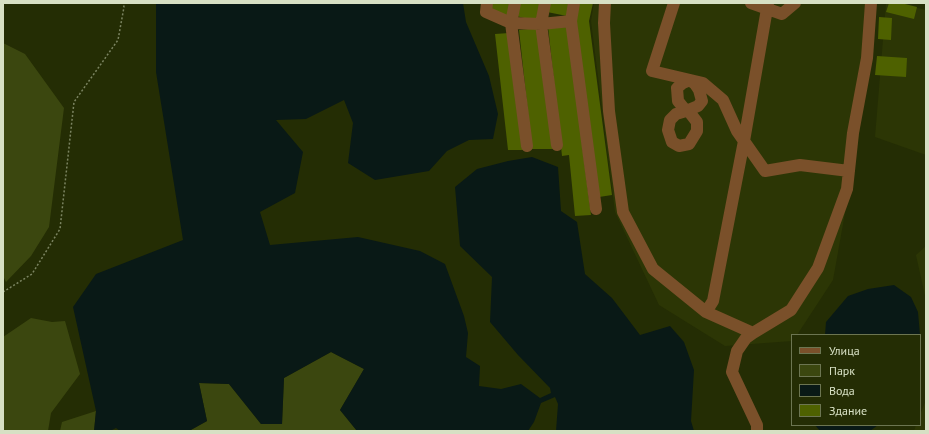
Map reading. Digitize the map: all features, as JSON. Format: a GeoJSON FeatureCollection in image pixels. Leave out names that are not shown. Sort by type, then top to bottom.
{"type":"FeatureCollection","features":[{"type":"Feature","properties":{"kind":"lane"},"geometry":{"type":"LineString","coordinates":[[487,3],[486,12],[511,23],[541,24],[570,21]]}},
{"type":"Feature","properties":{"kind":"lane"},"geometry":{"type":"LineString","coordinates":[[515,3],[511,23],[527,146]]}},
{"type":"Feature","properties":{"kind":"lane"},"geometry":{"type":"LineString","coordinates":[[546,3],[541,24],[557,145]]}},
{"type":"Feature","properties":{"kind":"lane"},"geometry":{"type":"LineString","coordinates":[[574,3],[570,21],[596,209]]}},
{"type":"Feature","properties":{"kind":"lane"},"geometry":{"type":"LineString","coordinates":[[605,3],[604,23],[609,111],[623,212],[653,269],[706,312],[753,332]]}},
{"type":"Feature","properties":{"kind":"lane"},"geometry":{"type":"LineString","coordinates":[[674,3],[652,71],[703,83],[723,100],[737,130],[765,171],[800,165],[849,172]]}},
{"type":"Feature","properties":{"kind":"lane"},"geometry":{"type":"LineString","coordinates":[[751,3],[767,6],[782,14],[795,3]]}},
{"type":"Feature","properties":{"kind":"lane"},"geometry":{"type":"LineString","coordinates":[[757,431],[757,425],[732,372],[737,351],[746,338],[753,332],[791,310],[818,268],[847,189],[854,133],[867,58],[871,3]]}},
{"type":"Feature","properties":{"kind":"lane"},"geometry":{"type":"LineString","coordinates":[[706,312],[712,301],[744,141],[767,6]]}},
{"type":"Feature","properties":{"kind":"lane"},"geometry":{"type":"LineString","coordinates":[[690,80],[699,90],[702,101],[698,106],[686,111],[678,101],[677,88],[690,80]]}},
{"type":"Feature","properties":{"kind":"path"},"geometry":{"type":"LineString","coordinates":[[3,292],[32,274],[60,229],[74,102],[118,40],[124,7],[122,3]]}},
{"type":"Feature","properties":{"kind":"shaded area"},"geometry":{"type":"Polygon","coordinates":[[[594,3],[877,3],[859,135],[833,280],[798,334],[791,334],[791,341],[725,346],[659,305],[615,212],[591,21],[594,3]]]}},
{"type":"Feature","properties":{"kind":"shaded area"},"geometry":{"type":"Polygon","coordinates":[[[886,3],[898,3],[926,10],[926,155],[875,137],[886,3]]]}},
{"type":"Feature","properties":{"kind":"shaded area"},"geometry":{"type":"Polygon","coordinates":[[[926,246],[926,300],[916,255],[926,246]]]}},
{"type":"Feature","properties":{"kind":"shaded area"},"geometry":{"type":"Polygon","coordinates":[[[926,400],[926,431],[914,431],[916,426],[921,426],[921,412],[926,400]]]}},
{"type":"Feature","properties":{"kind":"green space"},"geometry":{"type":"Polygon","coordinates":[[[3,43],[25,54],[64,108],[49,227],[31,256],[6,282],[3,276],[3,43]]]}},
{"type":"Feature","properties":{"kind":"green space"},"geometry":{"type":"Polygon","coordinates":[[[31,318],[52,322],[65,321],[80,374],[51,413],[48,431],[3,431],[3,337],[31,318]]]}},
{"type":"Feature","properties":{"kind":"green space"},"geometry":{"type":"Polygon","coordinates":[[[331,352],[364,369],[340,410],[357,431],[189,431],[207,421],[199,383],[229,384],[261,424],[282,424],[284,378],[331,352]]]}},
{"type":"Feature","properties":{"kind":"green space"},"geometry":{"type":"Polygon","coordinates":[[[96,411],[94,431],[60,431],[62,422],[96,411]]]}},
{"type":"Feature","properties":{"kind":"water"},"geometry":{"type":"Polygon","coordinates":[[[156,3],[463,3],[466,22],[489,76],[498,114],[493,139],[469,140],[447,151],[429,171],[375,180],[348,163],[353,123],[344,100],[306,119],[276,120],[303,152],[295,193],[260,212],[270,245],[358,237],[420,251],[445,264],[464,316],[468,333],[466,357],[480,366],[479,386],[501,389],[521,384],[540,398],[551,393],[550,388],[518,355],[490,322],[492,277],[460,246],[455,187],[477,169],[508,161],[532,157],[558,167],[561,211],[577,222],[585,274],[612,298],[640,335],[670,326],[684,342],[694,370],[691,421],[694,431],[556,431],[558,404],[555,397],[541,403],[534,422],[528,431],[357,431],[340,410],[364,369],[331,352],[284,378],[282,424],[261,424],[229,384],[199,383],[207,421],[189,431],[120,431],[116,428],[110,431],[94,431],[96,411],[73,307],[96,274],[183,240],[156,72],[156,3]]]}},
{"type":"Feature","properties":{"kind":"water"},"geometry":{"type":"Polygon","coordinates":[[[894,285],[911,297],[918,312],[920,334],[825,334],[826,322],[848,296],[868,289],[894,285]]]}},
{"type":"Feature","properties":{"kind":"water"},"geometry":{"type":"Polygon","coordinates":[[[816,426],[877,426],[870,431],[820,431],[816,426]]]}},
{"type":"Feature","properties":{"kind":"building"},"geometry":{"type":"Polygon","coordinates":[[[491,3],[511,3],[508,16],[489,11],[491,3]]]}},
{"type":"Feature","properties":{"kind":"building"},"geometry":{"type":"Polygon","coordinates":[[[519,3],[540,3],[536,21],[516,16],[519,3]]]}},
{"type":"Feature","properties":{"kind":"building"},"geometry":{"type":"Polygon","coordinates":[[[549,3],[570,3],[567,16],[547,12],[549,3]]]}},
{"type":"Feature","properties":{"kind":"building"},"geometry":{"type":"Polygon","coordinates":[[[579,3],[593,3],[589,21],[612,195],[599,197],[576,21],[579,3]]]}},
{"type":"Feature","properties":{"kind":"building"},"geometry":{"type":"Polygon","coordinates":[[[889,3],[901,3],[917,7],[914,19],[886,12],[889,3]]]}},
{"type":"Feature","properties":{"kind":"building"},"geometry":{"type":"Polygon","coordinates":[[[879,17],[892,18],[891,40],[878,39],[879,17]]]}},
{"type":"Feature","properties":{"kind":"building"},"geometry":{"type":"Polygon","coordinates":[[[567,24],[591,215],[575,216],[569,155],[562,156],[548,26],[567,24]]]}},
{"type":"Feature","properties":{"kind":"building"},"geometry":{"type":"Polygon","coordinates":[[[537,28],[553,149],[532,149],[519,30],[537,28]]]}},
{"type":"Feature","properties":{"kind":"building"},"geometry":{"type":"Polygon","coordinates":[[[509,33],[523,150],[508,150],[495,34],[509,33]]]}},
{"type":"Feature","properties":{"kind":"building"},"geometry":{"type":"Polygon","coordinates":[[[877,56],[907,58],[906,77],[875,75],[877,56]]]}}]}
